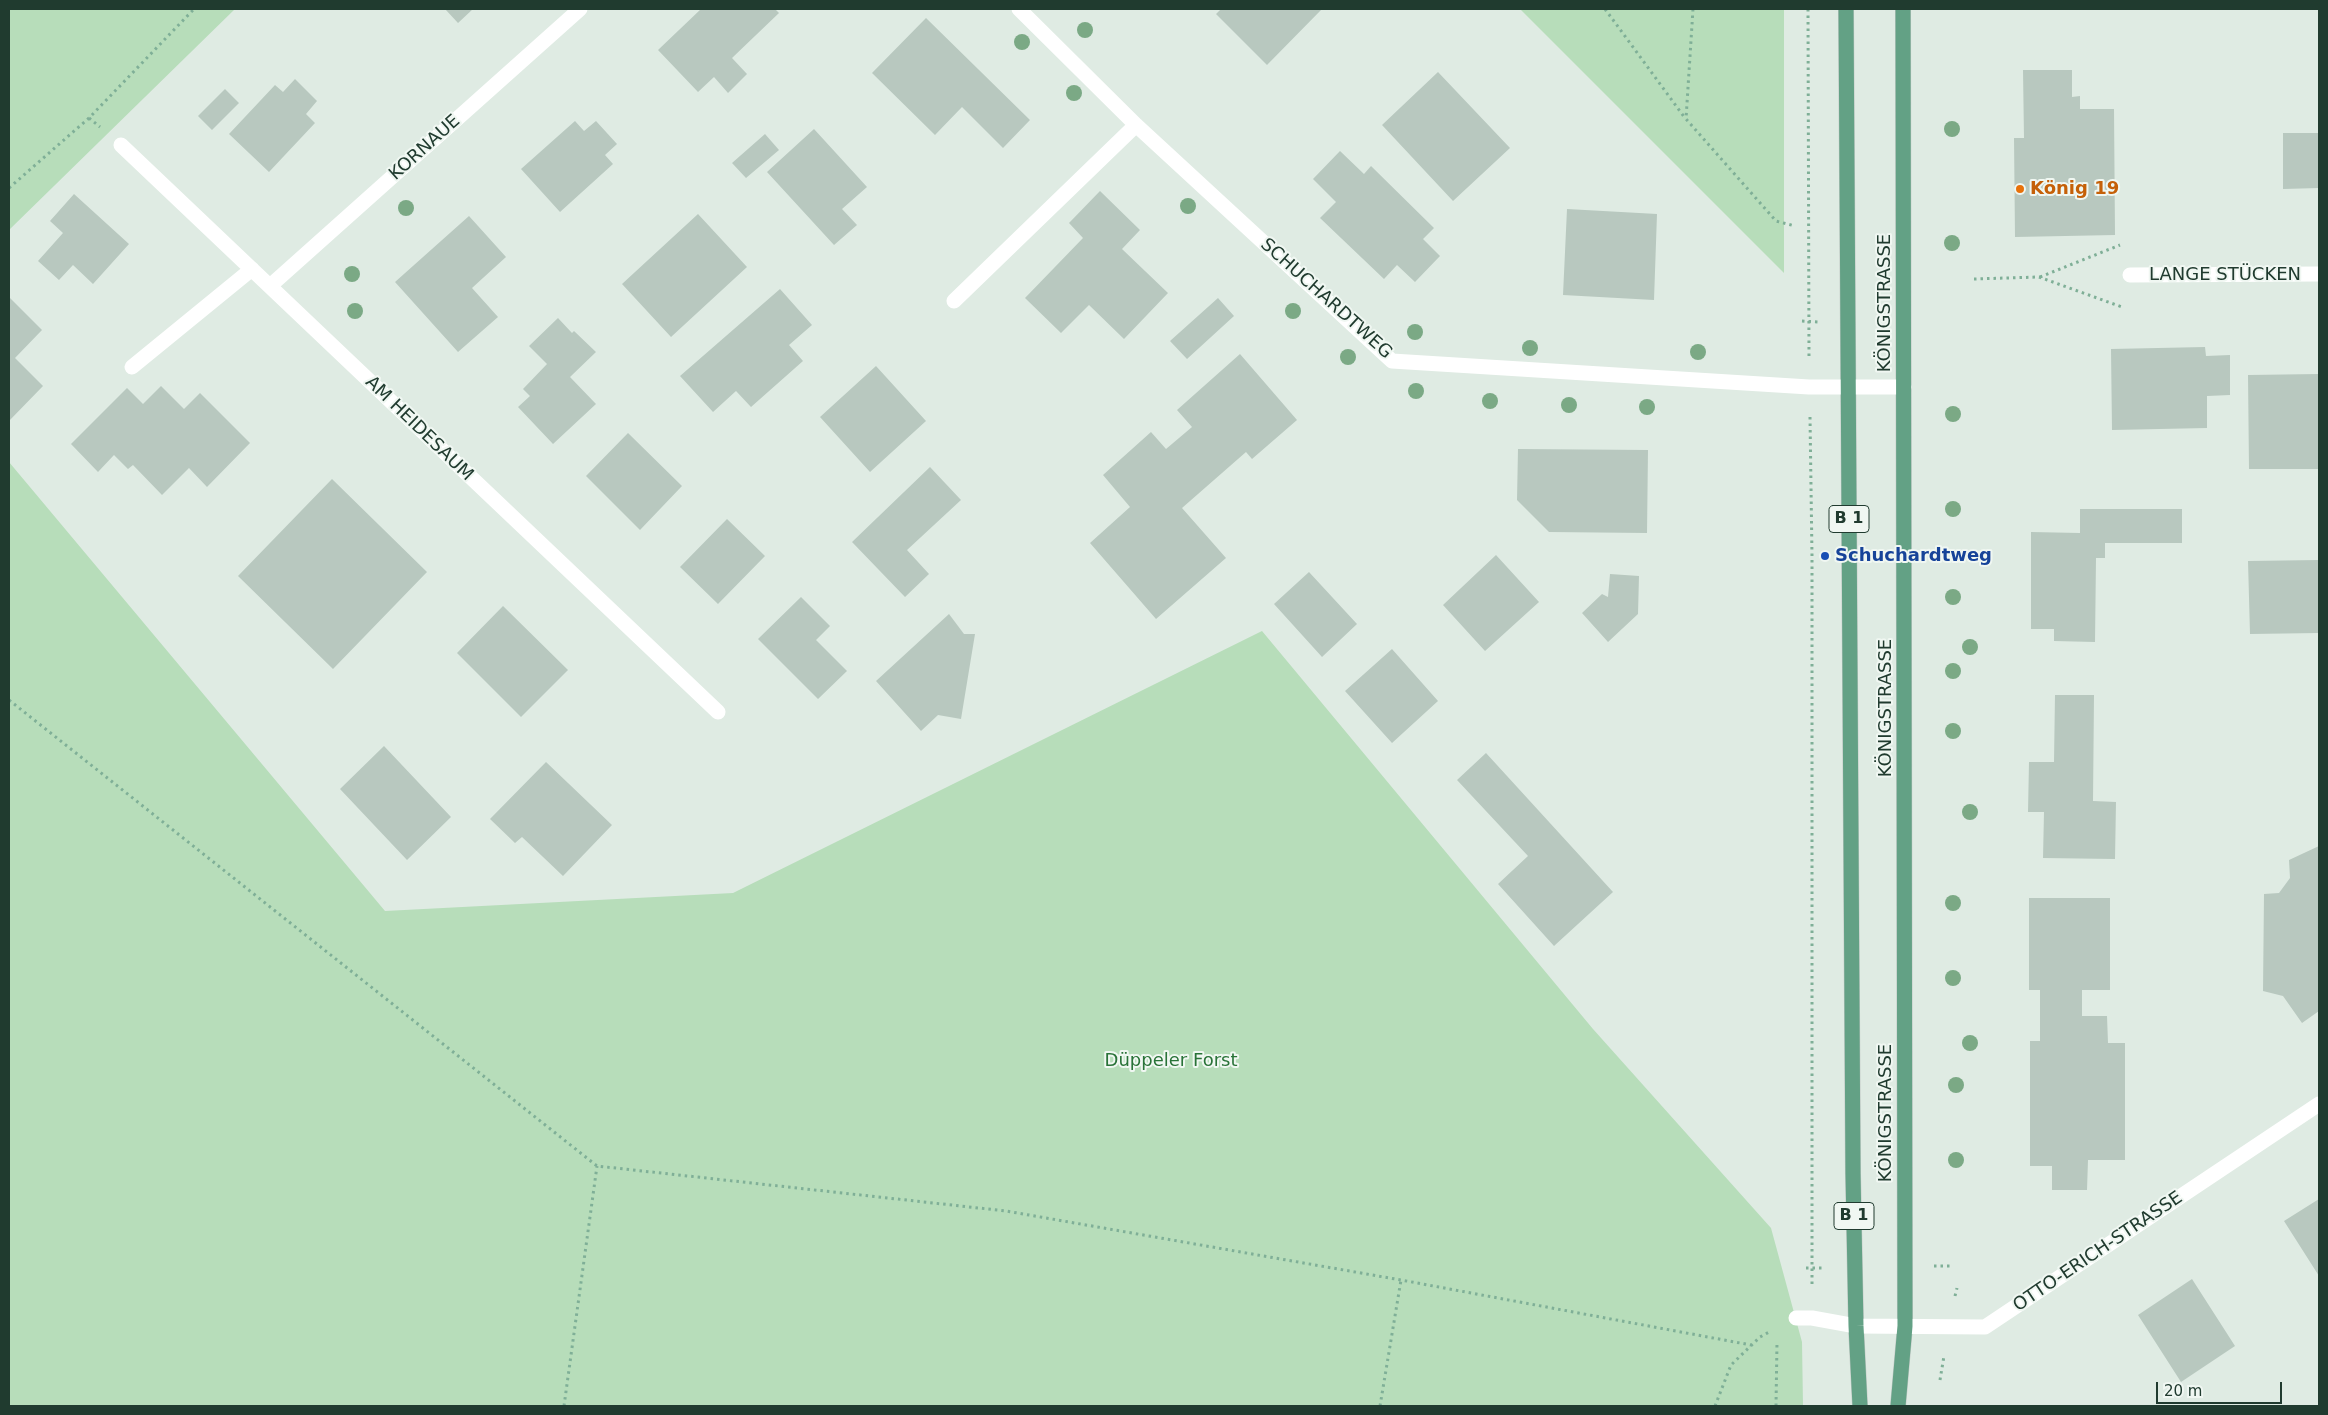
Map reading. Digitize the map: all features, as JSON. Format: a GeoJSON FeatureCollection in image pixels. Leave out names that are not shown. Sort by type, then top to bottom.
{"type":"FeatureCollection","features":[{"type":"Feature","properties":{"kind":"main road","name":"KÖNIGSTRASSE"},"geometry":{"type":"LineString","coordinates":[[1846,9],[1856,1326],[1860,1406]]}},
{"type":"Feature","properties":{"kind":"main road","name":"KÖNIGSTRASSE"},"geometry":{"type":"LineString","coordinates":[[1898,1406],[1905,1326],[1903,9]]}},
{"type":"Feature","properties":{"kind":"street","name":"KORNAUE"},"geometry":{"type":"LineString","coordinates":[[270,286],[580,9]]}},
{"type":"Feature","properties":{"kind":"street","name":"SCHUCHARDTWEG"},"geometry":{"type":"LineString","coordinates":[[1019,9],[1136,125],[1392,361],[1809,387],[1904,387]]}},
{"type":"Feature","properties":{"kind":"street"},"geometry":{"type":"LineString","coordinates":[[954,301],[1136,125]]}},
{"type":"Feature","properties":{"kind":"street","name":"AM HEIDESAUM"},"geometry":{"type":"LineString","coordinates":[[121,145],[718,712]]}},
{"type":"Feature","properties":{"kind":"street"},"geometry":{"type":"LineString","coordinates":[[132,366],[252,269]]}},
{"type":"Feature","properties":{"kind":"street","name":"LANGE STÜCKEN"},"geometry":{"type":"LineString","coordinates":[[2130,275],[2319,274]]}},
{"type":"Feature","properties":{"kind":"street","name":"OTTO-ERICH-STRASSE"},"geometry":{"type":"LineString","coordinates":[[1796,1318],[1812,1318],[1856,1326],[1985,1327],[2319,1104]]}},
{"type":"Feature","properties":{"kind":"path"},"geometry":{"type":"LineString","coordinates":[[9,188],[89,118],[194,9]]}},
{"type":"Feature","properties":{"kind":"path"},"geometry":{"type":"LineString","coordinates":[[1605,9],[1686,119],[1776,221],[1795,226]]}},
{"type":"Feature","properties":{"kind":"path"},"geometry":{"type":"LineString","coordinates":[[1686,119],[1693,9]]}},
{"type":"Feature","properties":{"kind":"path"},"geometry":{"type":"LineString","coordinates":[[1808,9],[1810,313]]}},
{"type":"Feature","properties":{"kind":"path"},"geometry":{"type":"LineString","coordinates":[[1974,279],[2039,277],[2122,244]]}},
{"type":"Feature","properties":{"kind":"path"},"geometry":{"type":"LineString","coordinates":[[2039,277],[2122,307]]}},
{"type":"Feature","properties":{"kind":"path"},"geometry":{"type":"LineString","coordinates":[[1810,461],[1813,1262]]}},
{"type":"Feature","properties":{"kind":"path"},"geometry":{"type":"LineString","coordinates":[[9,700],[597,1166],[1006,1210],[1401,1280],[1751,1345]]}},
{"type":"Feature","properties":{"kind":"path"},"geometry":{"type":"LineString","coordinates":[[564,1406],[597,1166]]}},
{"type":"Feature","properties":{"kind":"path"},"geometry":{"type":"LineString","coordinates":[[1380,1406],[1401,1280]]}},
{"type":"Feature","properties":{"kind":"path"},"geometry":{"type":"LineString","coordinates":[[1715,1406],[1731,1365],[1760,1337],[1796,1318]]}},
{"type":"Feature","properties":{"kind":"path"},"geometry":{"type":"LineString","coordinates":[[1776,1406],[1777,1328]]}},
{"type":"Feature","properties":{"kind":"green space"},"geometry":{"type":"Polygon","coordinates":[[[9,9],[235,9],[9,230],[9,9]]]}},
{"type":"Feature","properties":{"kind":"green space"},"geometry":{"type":"Polygon","coordinates":[[[1520,9],[1784,9],[1784,273],[1520,9]]]}},
{"type":"Feature","properties":{"kind":"green space","name":"Düppeler Forst"},"geometry":{"type":"Polygon","coordinates":[[[9,462],[385,911],[733,893],[1262,631],[1593,1029],[1771,1228],[1802,1342],[1803,1406],[9,1406],[9,462]]]}},
{"type":"Feature","properties":{"kind":"building"},"geometry":{"type":"Polygon","coordinates":[[[445,9],[473,9],[458,23],[445,9]]]}},
{"type":"Feature","properties":{"kind":"building"},"geometry":{"type":"Polygon","coordinates":[[[701,9],[775,9],[779,13],[732,58],[747,74],[728,93],[714,77],[698,92],[658,50],[701,9]]]}},
{"type":"Feature","properties":{"kind":"building"},"geometry":{"type":"Polygon","coordinates":[[[1221,9],[1322,9],[1267,65],[1216,14],[1221,9]]]}},
{"type":"Feature","properties":{"kind":"building"},"geometry":{"type":"Polygon","coordinates":[[[926,18],[1030,120],[1003,148],[962,107],[935,135],[872,73],[926,18]]]}},
{"type":"Feature","properties":{"kind":"building"},"geometry":{"type":"Polygon","coordinates":[[[2023,70],[2072,70],[2072,97],[2080,96],[2080,109],[2114,109],[2115,235],[2015,237],[2014,138],[2024,138],[2023,70]]]}},
{"type":"Feature","properties":{"kind":"building"},"geometry":{"type":"Polygon","coordinates":[[[1438,72],[1510,148],[1453,201],[1382,125],[1438,72]]]}},
{"type":"Feature","properties":{"kind":"building"},"geometry":{"type":"Polygon","coordinates":[[[295,79],[317,101],[306,114],[315,123],[269,172],[229,134],[275,85],[283,92],[295,79]]]}},
{"type":"Feature","properties":{"kind":"building"},"geometry":{"type":"Polygon","coordinates":[[[225,89],[239,103],[212,130],[198,116],[225,89]]]}},
{"type":"Feature","properties":{"kind":"building"},"geometry":{"type":"Polygon","coordinates":[[[575,121],[584,131],[596,121],[617,144],[605,155],[613,164],[560,212],[521,169],[575,121]]]}},
{"type":"Feature","properties":{"kind":"building"},"geometry":{"type":"Polygon","coordinates":[[[814,129],[867,187],[842,209],[857,225],[834,245],[767,172],[814,129]]]}},
{"type":"Feature","properties":{"kind":"building"},"geometry":{"type":"Polygon","coordinates":[[[2283,133],[2319,133],[2319,188],[2283,189],[2283,133]]]}},
{"type":"Feature","properties":{"kind":"building"},"geometry":{"type":"Polygon","coordinates":[[[765,134],[779,150],[746,178],[732,163],[765,134]]]}},
{"type":"Feature","properties":{"kind":"building"},"geometry":{"type":"Polygon","coordinates":[[[1340,151],[1364,174],[1371,166],[1434,228],[1423,239],[1440,256],[1415,282],[1397,265],[1384,279],[1320,218],[1336,202],[1313,179],[1340,151]]]}},
{"type":"Feature","properties":{"kind":"building"},"geometry":{"type":"Polygon","coordinates":[[[1100,191],[1140,230],[1122,249],[1168,293],[1124,339],[1089,305],[1061,333],[1025,298],[1083,238],[1069,223],[1100,191]]]}},
{"type":"Feature","properties":{"kind":"building"},"geometry":{"type":"Polygon","coordinates":[[[74,194],[129,244],[93,284],[73,265],[59,280],[38,261],[63,233],[50,221],[74,194]]]}},
{"type":"Feature","properties":{"kind":"building"},"geometry":{"type":"Polygon","coordinates":[[[1567,209],[1657,214],[1654,300],[1563,295],[1567,209]]]}},
{"type":"Feature","properties":{"kind":"building"},"geometry":{"type":"Polygon","coordinates":[[[698,214],[747,267],[671,337],[622,284],[698,214]]]}},
{"type":"Feature","properties":{"kind":"building"},"geometry":{"type":"Polygon","coordinates":[[[469,216],[506,257],[472,288],[498,317],[458,352],[395,282],[469,216]]]}},
{"type":"Feature","properties":{"kind":"building"},"geometry":{"type":"Polygon","coordinates":[[[780,289],[812,325],[789,345],[803,361],[751,407],[736,391],[713,412],[680,376],[780,289]]]}},
{"type":"Feature","properties":{"kind":"building"},"geometry":{"type":"Polygon","coordinates":[[[9,297],[42,330],[15,358],[43,386],[9,421],[9,297]]]}},
{"type":"Feature","properties":{"kind":"building"},"geometry":{"type":"Polygon","coordinates":[[[1218,298],[1234,316],[1187,359],[1170,341],[1218,298]]]}},
{"type":"Feature","properties":{"kind":"building"},"geometry":{"type":"Polygon","coordinates":[[[558,318],[572,333],[574,331],[596,352],[570,377],[596,404],[553,444],[518,407],[530,396],[523,389],[547,364],[529,346],[558,318]]]}},
{"type":"Feature","properties":{"kind":"building"},"geometry":{"type":"Polygon","coordinates":[[[2205,347],[2206,356],[2230,355],[2230,395],[2207,396],[2207,428],[2112,430],[2111,349],[2205,347]]]}},
{"type":"Feature","properties":{"kind":"building"},"geometry":{"type":"Polygon","coordinates":[[[1240,354],[1297,420],[1252,459],[1246,452],[1182,508],[1226,558],[1156,619],[1090,543],[1130,507],[1103,475],[1151,432],[1166,449],[1192,427],[1177,410],[1240,354]]]}},
{"type":"Feature","properties":{"kind":"building"},"geometry":{"type":"Polygon","coordinates":[[[876,366],[926,421],[870,472],[820,417],[876,366]]]}},
{"type":"Feature","properties":{"kind":"building"},"geometry":{"type":"Polygon","coordinates":[[[2319,374],[2319,469],[2249,469],[2248,375],[2319,374]]]}},
{"type":"Feature","properties":{"kind":"building"},"geometry":{"type":"Polygon","coordinates":[[[161,386],[184,409],[200,393],[250,443],[207,487],[189,468],[162,495],[133,465],[128,469],[114,455],[98,472],[71,444],[127,388],[143,404],[161,386]]]}},
{"type":"Feature","properties":{"kind":"building"},"geometry":{"type":"Polygon","coordinates":[[[628,433],[682,486],[640,530],[586,476],[628,433]]]}},
{"type":"Feature","properties":{"kind":"building"},"geometry":{"type":"Polygon","coordinates":[[[1518,449],[1648,450],[1647,533],[1549,532],[1517,500],[1518,449]]]}},
{"type":"Feature","properties":{"kind":"building"},"geometry":{"type":"Polygon","coordinates":[[[930,467],[961,500],[907,550],[929,574],[905,597],[852,542],[930,467]]]}},
{"type":"Feature","properties":{"kind":"building"},"geometry":{"type":"Polygon","coordinates":[[[332,479],[427,572],[333,669],[238,576],[332,479]]]}},
{"type":"Feature","properties":{"kind":"building"},"geometry":{"type":"Polygon","coordinates":[[[2080,509],[2182,509],[2182,543],[2105,543],[2105,558],[2096,558],[2095,642],[2054,641],[2054,629],[2031,629],[2031,532],[2080,533],[2080,509]]]}},
{"type":"Feature","properties":{"kind":"building"},"geometry":{"type":"Polygon","coordinates":[[[727,519],[765,556],[718,604],[680,567],[727,519]]]}},
{"type":"Feature","properties":{"kind":"building"},"geometry":{"type":"Polygon","coordinates":[[[1496,555],[1539,602],[1485,651],[1443,605],[1496,555]]]}},
{"type":"Feature","properties":{"kind":"building"},"geometry":{"type":"Polygon","coordinates":[[[2319,560],[2319,633],[2250,634],[2248,561],[2319,560]]]}},
{"type":"Feature","properties":{"kind":"building"},"geometry":{"type":"Polygon","coordinates":[[[1309,572],[1357,624],[1322,657],[1274,604],[1309,572]]]}},
{"type":"Feature","properties":{"kind":"building"},"geometry":{"type":"Polygon","coordinates":[[[1610,574],[1639,576],[1638,614],[1608,642],[1582,613],[1602,594],[1608,597],[1610,574]]]}},
{"type":"Feature","properties":{"kind":"building"},"geometry":{"type":"Polygon","coordinates":[[[801,597],[830,626],[816,640],[847,671],[818,699],[758,639],[801,597]]]}},
{"type":"Feature","properties":{"kind":"building"},"geometry":{"type":"Polygon","coordinates":[[[503,606],[568,670],[521,717],[457,653],[503,606]]]}},
{"type":"Feature","properties":{"kind":"building"},"geometry":{"type":"Polygon","coordinates":[[[949,614],[964,634],[975,634],[961,719],[938,715],[921,731],[876,681],[949,614]]]}},
{"type":"Feature","properties":{"kind":"building"},"geometry":{"type":"Polygon","coordinates":[[[1392,649],[1438,701],[1392,743],[1345,691],[1392,649]]]}},
{"type":"Feature","properties":{"kind":"building"},"geometry":{"type":"Polygon","coordinates":[[[2055,695],[2094,695],[2093,801],[2116,802],[2115,859],[2043,858],[2044,812],[2028,812],[2029,762],[2054,762],[2055,695]]]}},
{"type":"Feature","properties":{"kind":"building"},"geometry":{"type":"Polygon","coordinates":[[[384,746],[451,817],[407,860],[340,789],[384,746]]]}},
{"type":"Feature","properties":{"kind":"building"},"geometry":{"type":"Polygon","coordinates":[[[1486,753],[1613,892],[1554,946],[1498,884],[1528,856],[1457,780],[1486,753]]]}},
{"type":"Feature","properties":{"kind":"building"},"geometry":{"type":"Polygon","coordinates":[[[546,762],[612,825],[563,876],[522,837],[515,843],[490,819],[546,762]]]}},
{"type":"Feature","properties":{"kind":"building"},"geometry":{"type":"Polygon","coordinates":[[[2319,846],[2319,1011],[2302,1023],[2283,996],[2263,991],[2264,894],[2279,893],[2290,878],[2289,860],[2319,846]]]}},
{"type":"Feature","properties":{"kind":"building"},"geometry":{"type":"Polygon","coordinates":[[[2029,898],[2110,898],[2110,990],[2082,990],[2082,1016],[2107,1016],[2108,1043],[2125,1043],[2125,1160],[2088,1160],[2087,1190],[2052,1190],[2052,1166],[2030,1166],[2030,1041],[2040,1041],[2040,990],[2029,990],[2029,898]]]}},
{"type":"Feature","properties":{"kind":"building"},"geometry":{"type":"Polygon","coordinates":[[[2319,1199],[2319,1276],[2284,1221],[2319,1199]]]}},
{"type":"Feature","properties":{"kind":"building"},"geometry":{"type":"Polygon","coordinates":[[[2192,1279],[2235,1346],[2181,1382],[2138,1315],[2192,1279]]]}},
{"type":"Feature","properties":{"kind":"place","name":"König 19"},"geometry":{"type":"Point","coordinates":[2020,189]}},
{"type":"Feature","properties":{"kind":"place","name":"Schuchardtweg"},"geometry":{"type":"Point","coordinates":[1825,556]}}]}
